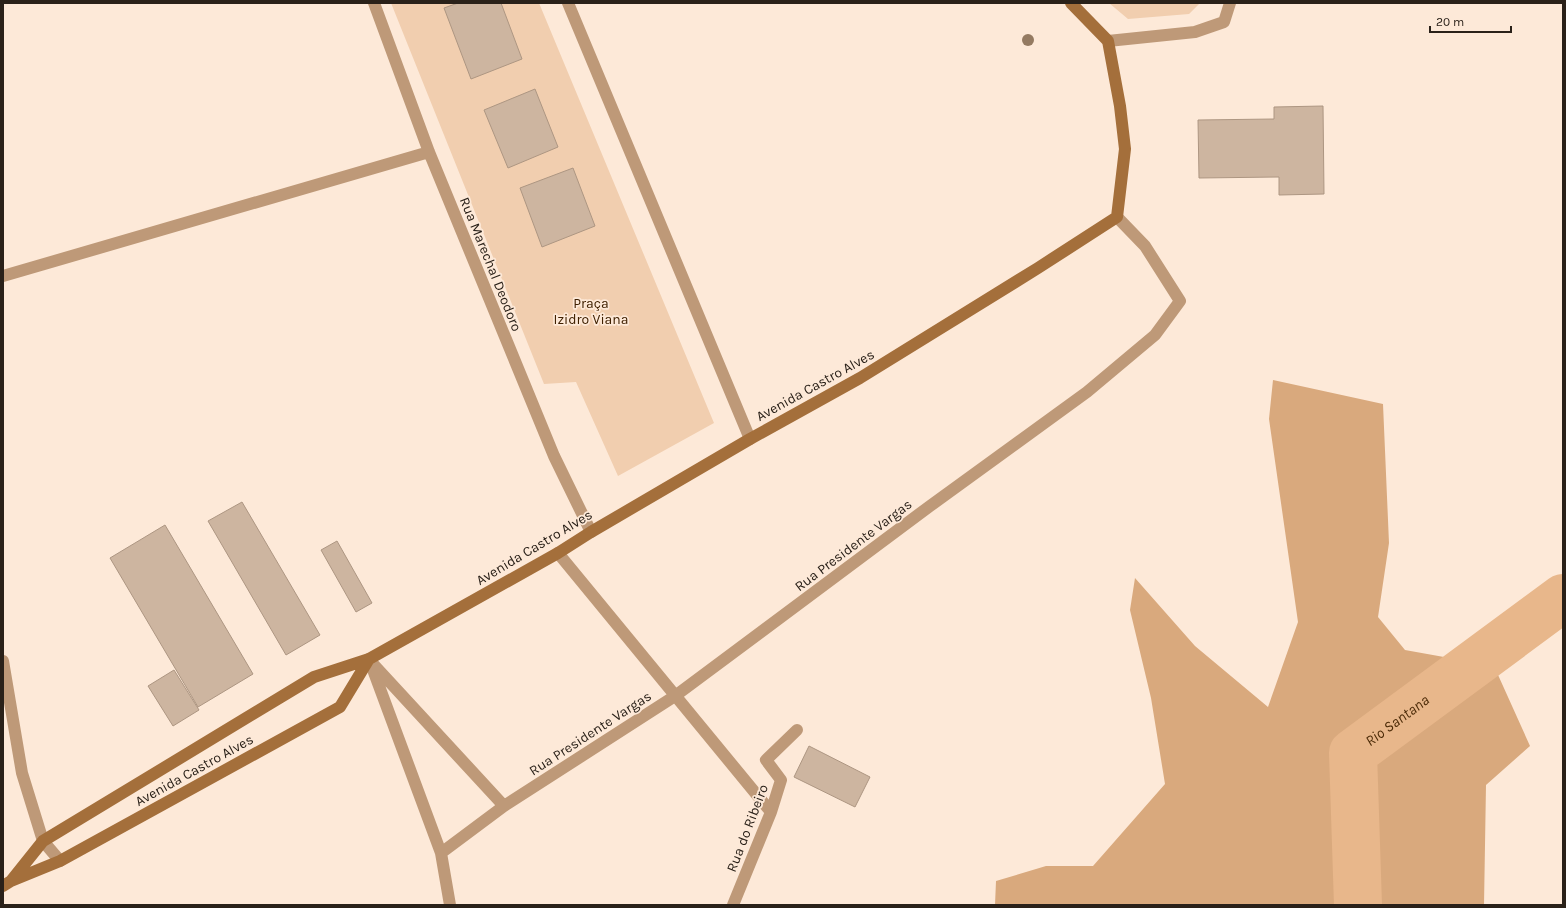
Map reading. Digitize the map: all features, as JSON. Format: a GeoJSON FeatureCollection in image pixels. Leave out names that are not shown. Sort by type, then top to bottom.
{"type":"FeatureCollection","features":[{"type":"Feature","properties":{"kind":"street","name":"Rua Marechal Deodoro"},"geometry":{"type":"LineString","coordinates":[[374,3],[429,152],[554,456],[591,532]]}},
{"type":"Feature","properties":{"kind":"street"},"geometry":{"type":"LineString","coordinates":[[568,3],[750,439]]}},
{"type":"Feature","properties":{"kind":"street"},"geometry":{"type":"LineString","coordinates":[[1071,3],[1108,41],[1120,106],[1125,149],[1117,217]]}},
{"type":"Feature","properties":{"kind":"street"},"geometry":{"type":"LineString","coordinates":[[1108,41],[1195,32],[1224,22],[1230,3]]}},
{"type":"Feature","properties":{"kind":"street"},"geometry":{"type":"LineString","coordinates":[[3,276],[429,152]]}},
{"type":"Feature","properties":{"kind":"street","name":"Avenida Castro Alves"},"geometry":{"type":"LineString","coordinates":[[7,883],[43,840],[314,677],[369,659],[558,554],[591,532],[750,439],[860,378],[1038,268],[1117,217]]}},
{"type":"Feature","properties":{"kind":"street","name":"Rua Presidente Vargas"},"geometry":{"type":"LineString","coordinates":[[441,853],[504,806],[676,696],[936,502],[1087,392],[1155,335],[1180,301],[1144,246],[1117,217]]}},
{"type":"Feature","properties":{"kind":"street"},"geometry":{"type":"LineString","coordinates":[[558,554],[771,812]]}},
{"type":"Feature","properties":{"kind":"street"},"geometry":{"type":"LineString","coordinates":[[369,659],[504,806]]}},
{"type":"Feature","properties":{"kind":"street"},"geometry":{"type":"LineString","coordinates":[[369,659],[441,853],[450,905]]}},
{"type":"Feature","properties":{"kind":"street","name":"Avenida Castro Alves"},"geometry":{"type":"LineString","coordinates":[[7,883],[60,861],[340,707],[369,659]]}},
{"type":"Feature","properties":{"kind":"street"},"geometry":{"type":"LineString","coordinates":[[3,661],[22,774],[43,840],[60,861]]}},
{"type":"Feature","properties":{"kind":"street","name":"Rua do Ribeiro"},"geometry":{"type":"LineString","coordinates":[[734,905],[771,812],[781,780],[766,760],[797,730]]}},
{"type":"Feature","properties":{"kind":"green space","name":"Praça Izidro Viana"},"geometry":{"type":"Polygon","coordinates":[[[391,3],[539,3],[714,423],[618,476],[576,382],[544,384],[391,3]]]}},
{"type":"Feature","properties":{"kind":"green space"},"geometry":{"type":"Polygon","coordinates":[[[1109,3],[1200,3],[1189,14],[1128,19],[1109,3]]]}},
{"type":"Feature","properties":{"kind":"shaded area"},"geometry":{"type":"Polygon","coordinates":[[[1273,380],[1383,404],[1389,543],[1378,617],[1405,650],[1494,666],[1530,746],[1486,785],[1484,905],[995,905],[996,881],[1046,866],[1093,866],[1165,784],[1151,698],[1130,610],[1135,578],[1195,646],[1268,707],[1298,622],[1269,419],[1273,380]]]}},
{"type":"Feature","properties":{"kind":"building"},"geometry":{"type":"Polygon","coordinates":[[[458,3],[501,3],[522,59],[471,79],[444,8],[458,3]]]}},
{"type":"Feature","properties":{"kind":"building"},"geometry":{"type":"Polygon","coordinates":[[[535,89],[558,147],[508,168],[484,110],[535,89]]]}},
{"type":"Feature","properties":{"kind":"building"},"geometry":{"type":"Polygon","coordinates":[[[1323,106],[1324,194],[1279,195],[1279,177],[1199,178],[1198,120],[1274,119],[1274,107],[1323,106]]]}},
{"type":"Feature","properties":{"kind":"building"},"geometry":{"type":"Polygon","coordinates":[[[573,168],[595,226],[542,247],[520,188],[573,168]]]}},
{"type":"Feature","properties":{"kind":"building"},"geometry":{"type":"Polygon","coordinates":[[[242,502],[320,635],[286,655],[208,521],[242,502]]]}},
{"type":"Feature","properties":{"kind":"building"},"geometry":{"type":"Polygon","coordinates":[[[165,525],[253,674],[198,707],[110,558],[165,525]]]}},
{"type":"Feature","properties":{"kind":"building"},"geometry":{"type":"Polygon","coordinates":[[[337,541],[372,603],[356,612],[321,550],[337,541]]]}},
{"type":"Feature","properties":{"kind":"building"},"geometry":{"type":"Polygon","coordinates":[[[174,670],[199,710],[173,726],[148,686],[174,670]]]}},
{"type":"Feature","properties":{"kind":"building"},"geometry":{"type":"Polygon","coordinates":[[[809,746],[870,777],[855,807],[794,777],[809,746]]]}},
{"type":"Feature","properties":{"kind":"waterway","name":"Rio Santana"},"geometry":{"type":"LineString","coordinates":[[1358,905],[1353,753],[1563,598]]}}]}
